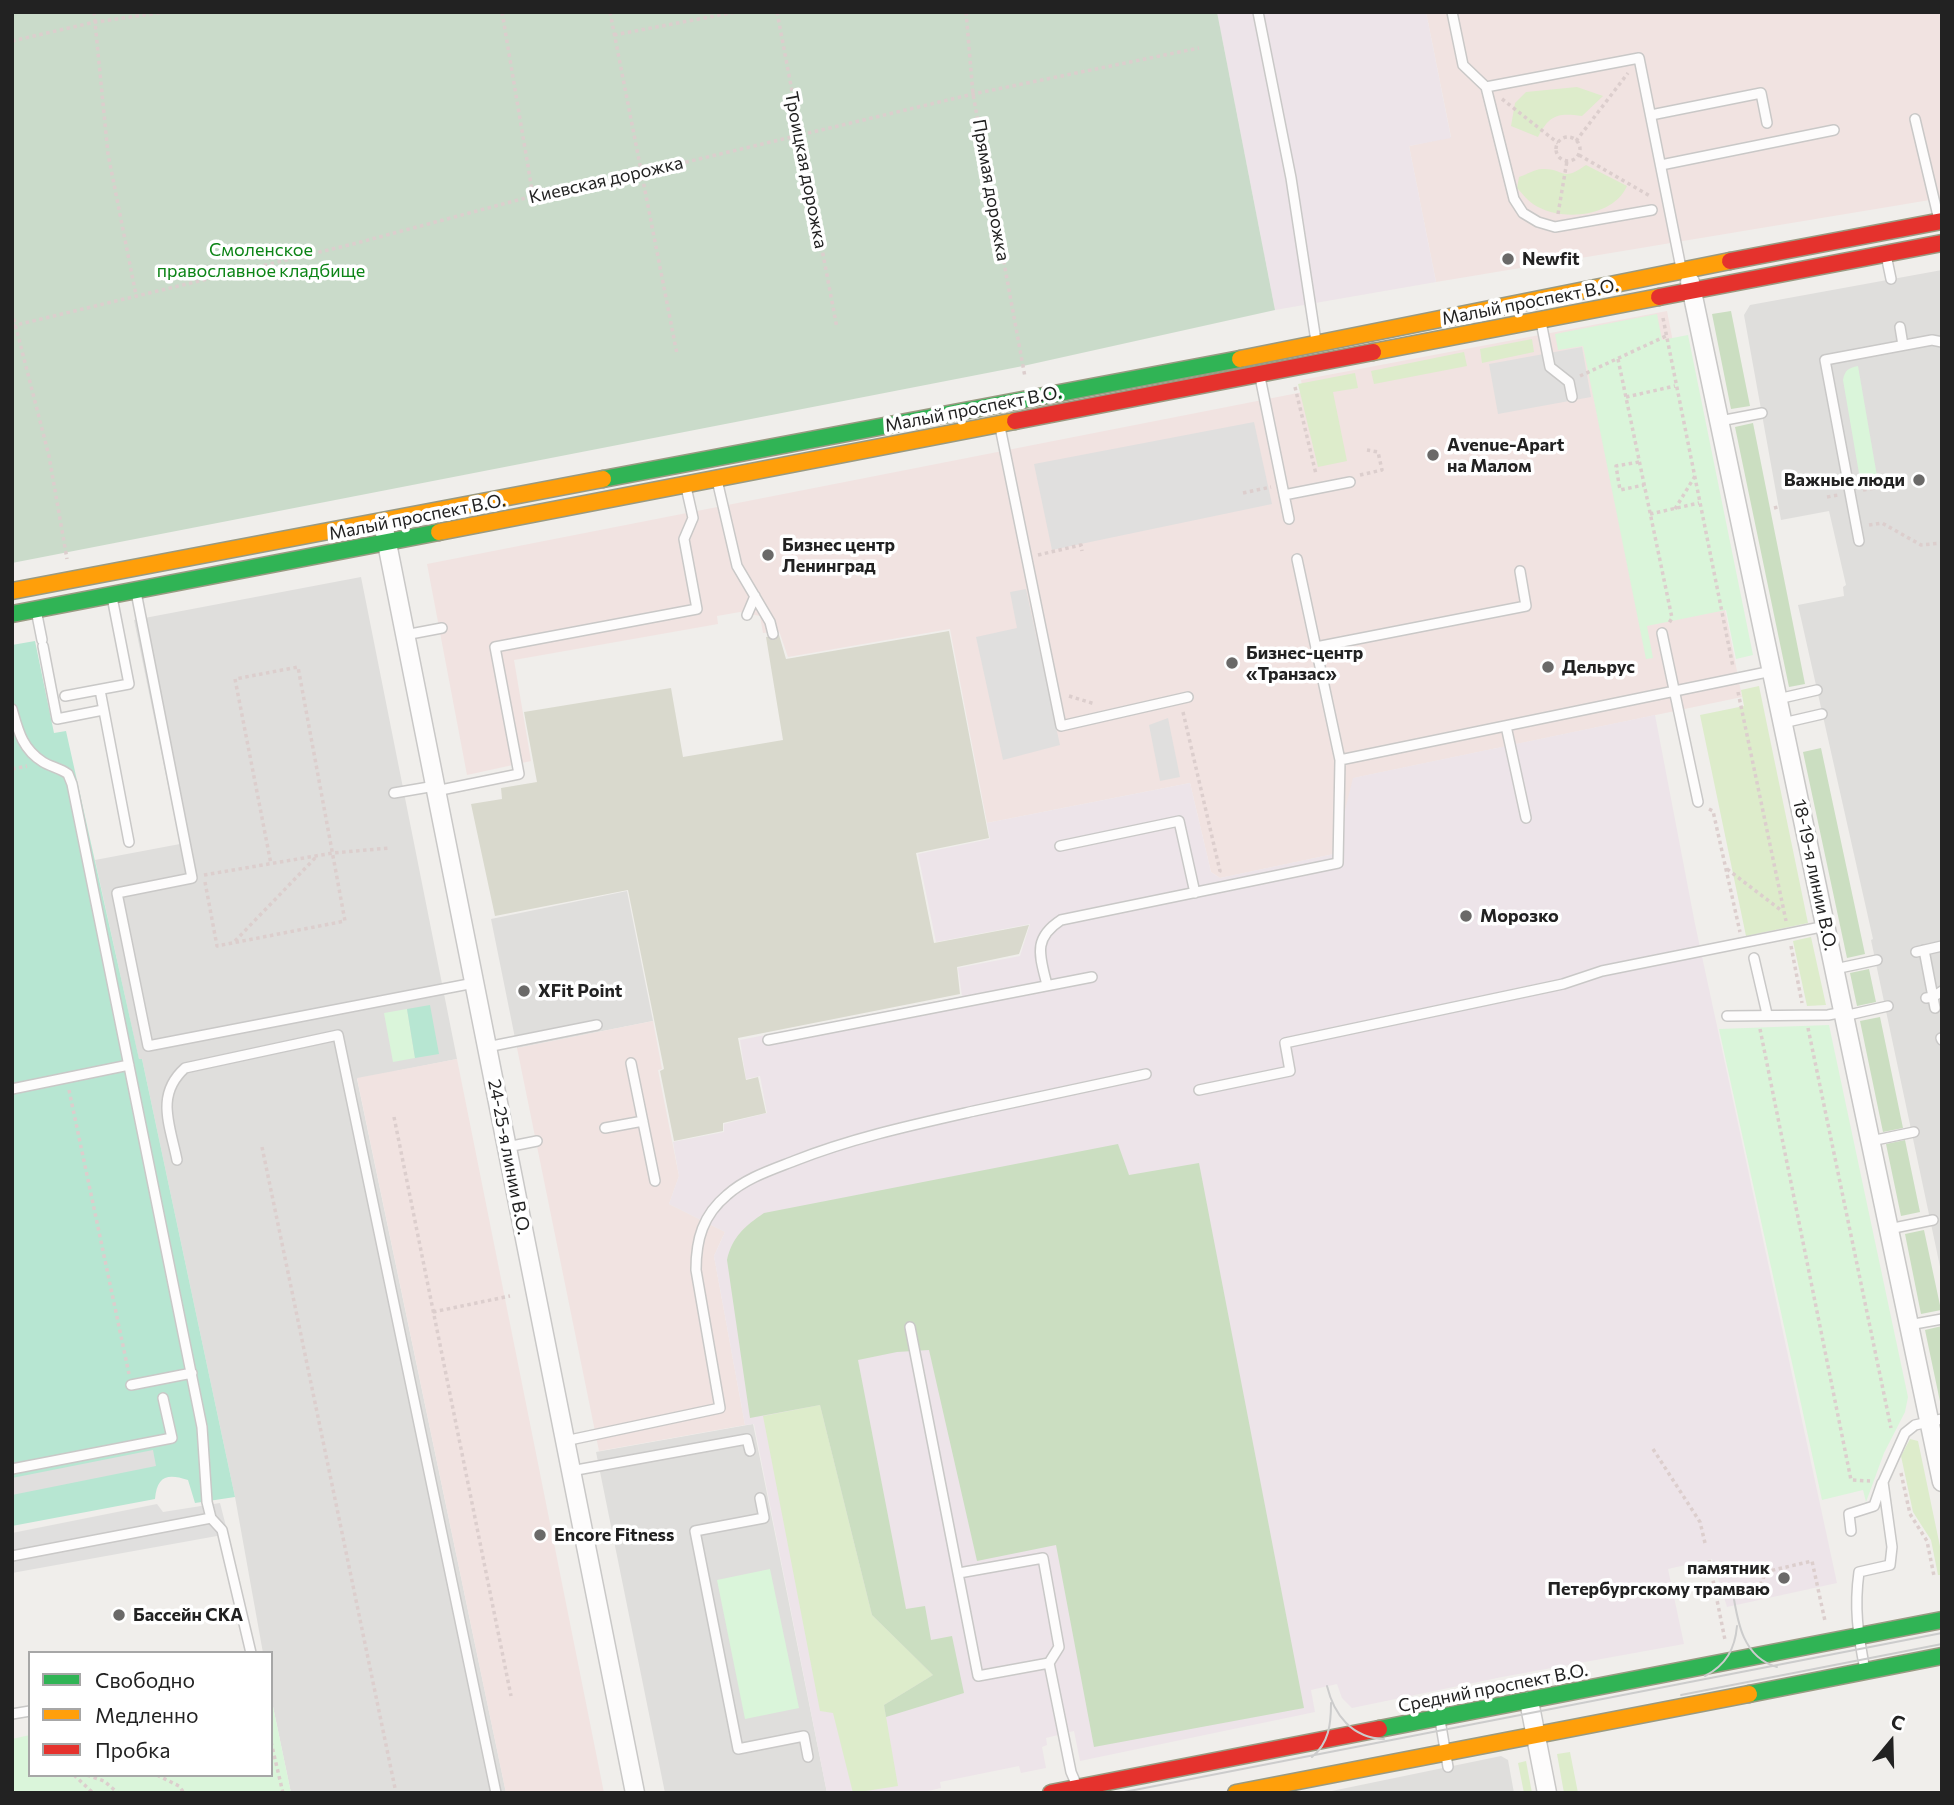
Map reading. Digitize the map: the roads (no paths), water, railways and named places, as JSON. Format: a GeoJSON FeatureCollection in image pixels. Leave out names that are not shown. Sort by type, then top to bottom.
{"type":"FeatureCollection","features":[{"type":"Feature","properties":{"kind":"main road","name":"Малый проспект В.О."},"geometry":{"type":"LineString","coordinates":[[12,591],[1255,356],[1684,269],[1941,225]]}},
{"type":"Feature","properties":{"kind":"main road","name":"Малый проспект В.О."},"geometry":{"type":"LineString","coordinates":[[12,614],[1942,243]]}},
{"type":"Feature","properties":{"kind":"main road","name":"Средний проспект В.О."},"geometry":{"type":"LineString","coordinates":[[1051,1793],[1078,1790],[1942,1620]]}},
{"type":"Feature","properties":{"kind":"main road"},"geometry":{"type":"LineString","coordinates":[[1236,1793],[1447,1759],[1536,1735],[1942,1656]]}},
{"type":"Feature","properties":{"kind":"street","name":"18-19-я линии В.О."},"geometry":{"type":"LineString","coordinates":[[1684,269],[1692,290],[1720,421],[1909,1325],[1935,1420],[1942,1482]]}},
{"type":"Feature","properties":{"kind":"street","name":"24-25-я линии В.О."},"geometry":{"type":"LineString","coordinates":[[382,521],[635,1793]]}},
{"type":"Feature","properties":{"kind":"street"},"geometry":{"type":"LineString","coordinates":[[1529,1701],[1547,1793]]}},
{"type":"Feature","properties":{"kind":"lane"},"geometry":{"type":"LineString","coordinates":[[1258,12],[1291,178],[1321,362]]}},
{"type":"Feature","properties":{"kind":"lane"},"geometry":{"type":"LineString","coordinates":[[1452,12],[1463,65],[1486,87],[1514,199],[1522,213],[1538,222],[1555,226],[1652,210]]}},
{"type":"Feature","properties":{"kind":"lane"},"geometry":{"type":"LineString","coordinates":[[1486,87],[1639,58],[1684,269]]}},
{"type":"Feature","properties":{"kind":"lane"},"geometry":{"type":"LineString","coordinates":[[1651,115],[1761,93],[1767,123]]}},
{"type":"Feature","properties":{"kind":"lane"},"geometry":{"type":"LineString","coordinates":[[1915,120],[1941,225]]}},
{"type":"Feature","properties":{"kind":"lane"},"geometry":{"type":"LineString","coordinates":[[1661,165],[1834,130]]}},
{"type":"Feature","properties":{"kind":"lane"},"geometry":{"type":"LineString","coordinates":[[1885,254],[1891,279]]}},
{"type":"Feature","properties":{"kind":"lane"},"geometry":{"type":"LineString","coordinates":[[1536,299],[1550,367],[1569,382],[1572,397]]}},
{"type":"Feature","properties":{"kind":"lane"},"geometry":{"type":"LineString","coordinates":[[1900,327],[1903,345]]}},
{"type":"Feature","properties":{"kind":"lane"},"geometry":{"type":"LineString","coordinates":[[1859,541],[1825,360],[1932,340],[1942,342]]}},
{"type":"Feature","properties":{"kind":"lane"},"geometry":{"type":"LineString","coordinates":[[1255,356],[1289,519]]}},
{"type":"Feature","properties":{"kind":"lane"},"geometry":{"type":"LineString","coordinates":[[996,405],[1060,726],[1184,698]]}},
{"type":"Feature","properties":{"kind":"lane"},"geometry":{"type":"LineString","coordinates":[[1720,421],[1762,412]]}},
{"type":"Feature","properties":{"kind":"lane"},"geometry":{"type":"LineString","coordinates":[[394,793],[519,774],[495,648],[697,609],[684,539],[693,518],[681,465]]}},
{"type":"Feature","properties":{"kind":"lane"},"geometry":{"type":"LineString","coordinates":[[717,479],[737,566],[770,622],[773,634]]}},
{"type":"Feature","properties":{"kind":"lane"},"geometry":{"type":"LineString","coordinates":[[1283,490],[1319,488],[1350,482]]}},
{"type":"Feature","properties":{"kind":"lane"},"geometry":{"type":"LineString","coordinates":[[1047,985],[1041,958],[1041,942],[1048,929],[1061,920],[1338,863],[1340,760],[1297,559]]}},
{"type":"Feature","properties":{"kind":"lane"},"geometry":{"type":"LineString","coordinates":[[1316,647],[1526,606],[1520,571]]}},
{"type":"Feature","properties":{"kind":"lane"},"geometry":{"type":"LineString","coordinates":[[32,587],[57,719],[103,710]]}},
{"type":"Feature","properties":{"kind":"lane"},"geometry":{"type":"LineString","coordinates":[[135,590],[192,878],[117,893],[148,1046],[474,983]]}},
{"type":"Feature","properties":{"kind":"lane"},"geometry":{"type":"LineString","coordinates":[[65,696],[129,684],[112,595]]}},
{"type":"Feature","properties":{"kind":"lane"},"geometry":{"type":"LineString","coordinates":[[747,615],[755,596]]}},
{"type":"Feature","properties":{"kind":"lane"},"geometry":{"type":"LineString","coordinates":[[405,635],[442,628]]}},
{"type":"Feature","properties":{"kind":"lane"},"geometry":{"type":"LineString","coordinates":[[1662,634],[1698,803]]}},
{"type":"Feature","properties":{"kind":"lane"},"geometry":{"type":"LineString","coordinates":[[1340,760],[1772,671]]}},
{"type":"Feature","properties":{"kind":"lane"},"geometry":{"type":"LineString","coordinates":[[100,690],[129,842]]}},
{"type":"Feature","properties":{"kind":"lane"},"geometry":{"type":"LineString","coordinates":[[1778,699],[1817,690]]}},
{"type":"Feature","properties":{"kind":"lane"},"geometry":{"type":"LineString","coordinates":[[12,709],[20,739],[29,752],[68,774],[72,783],[192,1373],[202,1427],[207,1502],[211,1518],[222,1530],[251,1651]]}},
{"type":"Feature","properties":{"kind":"lane"},"geometry":{"type":"LineString","coordinates":[[1783,723],[1822,714]]}},
{"type":"Feature","properties":{"kind":"lane"},"geometry":{"type":"LineString","coordinates":[[1506,726],[1526,818]]}},
{"type":"Feature","properties":{"kind":"lane"},"geometry":{"type":"LineString","coordinates":[[1060,846],[1179,821],[1195,893]]}},
{"type":"Feature","properties":{"kind":"lane"},"geometry":{"type":"LineString","coordinates":[[1199,1090],[1290,1070],[1285,1043],[1563,984],[1602,971],[1826,926]]}},
{"type":"Feature","properties":{"kind":"lane"},"geometry":{"type":"LineString","coordinates":[[1935,1008],[1920,951],[1942,946]]}},
{"type":"Feature","properties":{"kind":"lane"},"geometry":{"type":"LineString","coordinates":[[1754,958],[1767,1014]]}},
{"type":"Feature","properties":{"kind":"lane"},"geometry":{"type":"LineString","coordinates":[[1835,969],[1877,960]]}},
{"type":"Feature","properties":{"kind":"lane"},"geometry":{"type":"LineString","coordinates":[[768,1040],[1092,977]]}},
{"type":"Feature","properties":{"kind":"lane"},"geometry":{"type":"LineString","coordinates":[[1727,1016],[1844,1014],[1888,1006]]}},
{"type":"Feature","properties":{"kind":"lane"},"geometry":{"type":"LineString","coordinates":[[487,1047],[597,1025]]}},
{"type":"Feature","properties":{"kind":"lane"},"geometry":{"type":"LineString","coordinates":[[177,1160],[166,1108],[167,1093],[173,1078],[185,1068],[338,1035],[496,1793]]}},
{"type":"Feature","properties":{"kind":"lane"},"geometry":{"type":"LineString","coordinates":[[631,1063],[655,1181]]}},
{"type":"Feature","properties":{"kind":"lane"},"geometry":{"type":"LineString","coordinates":[[12,1089],[129,1065]]}},
{"type":"Feature","properties":{"kind":"lane"},"geometry":{"type":"LineString","coordinates":[[565,1441],[720,1408],[696,1270],[696,1250],[700,1230],[712,1210],[728,1194],[755,1177],[829,1147],[883,1131],[1146,1074]]}},
{"type":"Feature","properties":{"kind":"lane"},"geometry":{"type":"LineString","coordinates":[[605,1128],[643,1121]]}},
{"type":"Feature","properties":{"kind":"lane"},"geometry":{"type":"LineString","coordinates":[[1871,1141],[1914,1132]]}},
{"type":"Feature","properties":{"kind":"lane"},"geometry":{"type":"LineString","coordinates":[[507,1147],[537,1141]]}},
{"type":"Feature","properties":{"kind":"lane"},"geometry":{"type":"LineString","coordinates":[[1889,1228],[1933,1220]]}},
{"type":"Feature","properties":{"kind":"lane"},"geometry":{"type":"LineString","coordinates":[[1909,1325],[1942,1319]]}},
{"type":"Feature","properties":{"kind":"lane"},"geometry":{"type":"LineString","coordinates":[[911,1327],[978,1676],[1049,1663]]}},
{"type":"Feature","properties":{"kind":"lane"},"geometry":{"type":"LineString","coordinates":[[131,1385],[192,1373]]}},
{"type":"Feature","properties":{"kind":"lane"},"geometry":{"type":"LineString","coordinates":[[12,1469],[172,1438],[163,1398]]}},
{"type":"Feature","properties":{"kind":"lane"},"geometry":{"type":"LineString","coordinates":[[1851,1531],[1849,1514],[1874,1506],[1905,1433],[1915,1425],[1935,1420]]}},
{"type":"Feature","properties":{"kind":"lane"},"geometry":{"type":"LineString","coordinates":[[571,1471],[747,1439],[750,1451]]}},
{"type":"Feature","properties":{"kind":"lane"},"geometry":{"type":"LineString","coordinates":[[1866,1671],[1858,1636],[1855,1596],[1858,1567],[1890,1564],[1892,1547],[1883,1482]]}},
{"type":"Feature","properties":{"kind":"lane"},"geometry":{"type":"LineString","coordinates":[[760,1498],[764,1518],[695,1531],[738,1749],[804,1736],[808,1757]]}},
{"type":"Feature","properties":{"kind":"lane"},"geometry":{"type":"LineString","coordinates":[[12,1556],[211,1518]]}},
{"type":"Feature","properties":{"kind":"lane"},"geometry":{"type":"LineString","coordinates":[[959,1573],[1043,1558],[1059,1647],[1049,1663],[1078,1790]]}},
{"type":"Feature","properties":{"kind":"lane"},"geometry":{"type":"LineString","coordinates":[[1439,1718],[1447,1759]]}},
{"type":"Feature","properties":{"kind":"tram line"},"geometry":{"type":"LineString","coordinates":[[1732,1587],[1739,1623],[1748,1645],[1755,1655],[1777,1667]]}},
{"type":"Feature","properties":{"kind":"tram line"},"geometry":{"type":"LineString","coordinates":[[1705,1676],[1719,1667],[1728,1656],[1737,1626]]}},
{"type":"Feature","properties":{"kind":"tram line"},"geometry":{"type":"LineString","coordinates":[[1119,1793],[1942,1633]]}},
{"type":"Feature","properties":{"kind":"tram line"},"geometry":{"type":"LineString","coordinates":[[1681,1695],[1942,1644]]}},
{"type":"Feature","properties":{"kind":"tram line"},"geometry":{"type":"LineString","coordinates":[[1327,1686],[1334,1706],[1346,1723],[1363,1734],[1384,1739]]}},
{"type":"Feature","properties":{"kind":"tram line"},"geometry":{"type":"LineString","coordinates":[[1312,1757],[1318,1752],[1328,1733],[1331,1703]]}},
{"type":"Feature","properties":{"kind":"place","name":"Newfit"},"geometry":{"type":"Point","coordinates":[1508,259]}},
{"type":"Feature","properties":{"kind":"place","name":"Аvenue-Apart на Малом"},"geometry":{"type":"Point","coordinates":[1433,455]}},
{"type":"Feature","properties":{"kind":"place","name":"Важные люди"},"geometry":{"type":"Point","coordinates":[1919,480]}},
{"type":"Feature","properties":{"kind":"place","name":"Бизнес центр Ленинград"},"geometry":{"type":"Point","coordinates":[768,555]}},
{"type":"Feature","properties":{"kind":"place","name":"Бизнес-центр «Транзас»"},"geometry":{"type":"Point","coordinates":[1232,663]}},
{"type":"Feature","properties":{"kind":"place","name":"Дельрус"},"geometry":{"type":"Point","coordinates":[1548,667]}},
{"type":"Feature","properties":{"kind":"place","name":"Морозко"},"geometry":{"type":"Point","coordinates":[1466,916]}},
{"type":"Feature","properties":{"kind":"place","name":"XFit Point"},"geometry":{"type":"Point","coordinates":[524,991]}},
{"type":"Feature","properties":{"kind":"place","name":"Encore Fitness"},"geometry":{"type":"Point","coordinates":[540,1535]}},
{"type":"Feature","properties":{"kind":"place","name":"памятник Петербургскому трамваю"},"geometry":{"type":"Point","coordinates":[1784,1578]}},
{"type":"Feature","properties":{"kind":"place","name":"Бассейн СКА"},"geometry":{"type":"Point","coordinates":[119,1615]}},
{"type":"Feature","properties":{"kind":"park label","name":"Смоленское православное кладбище"},"geometry":{"type":"Point","coordinates":[261,260]}}]}
